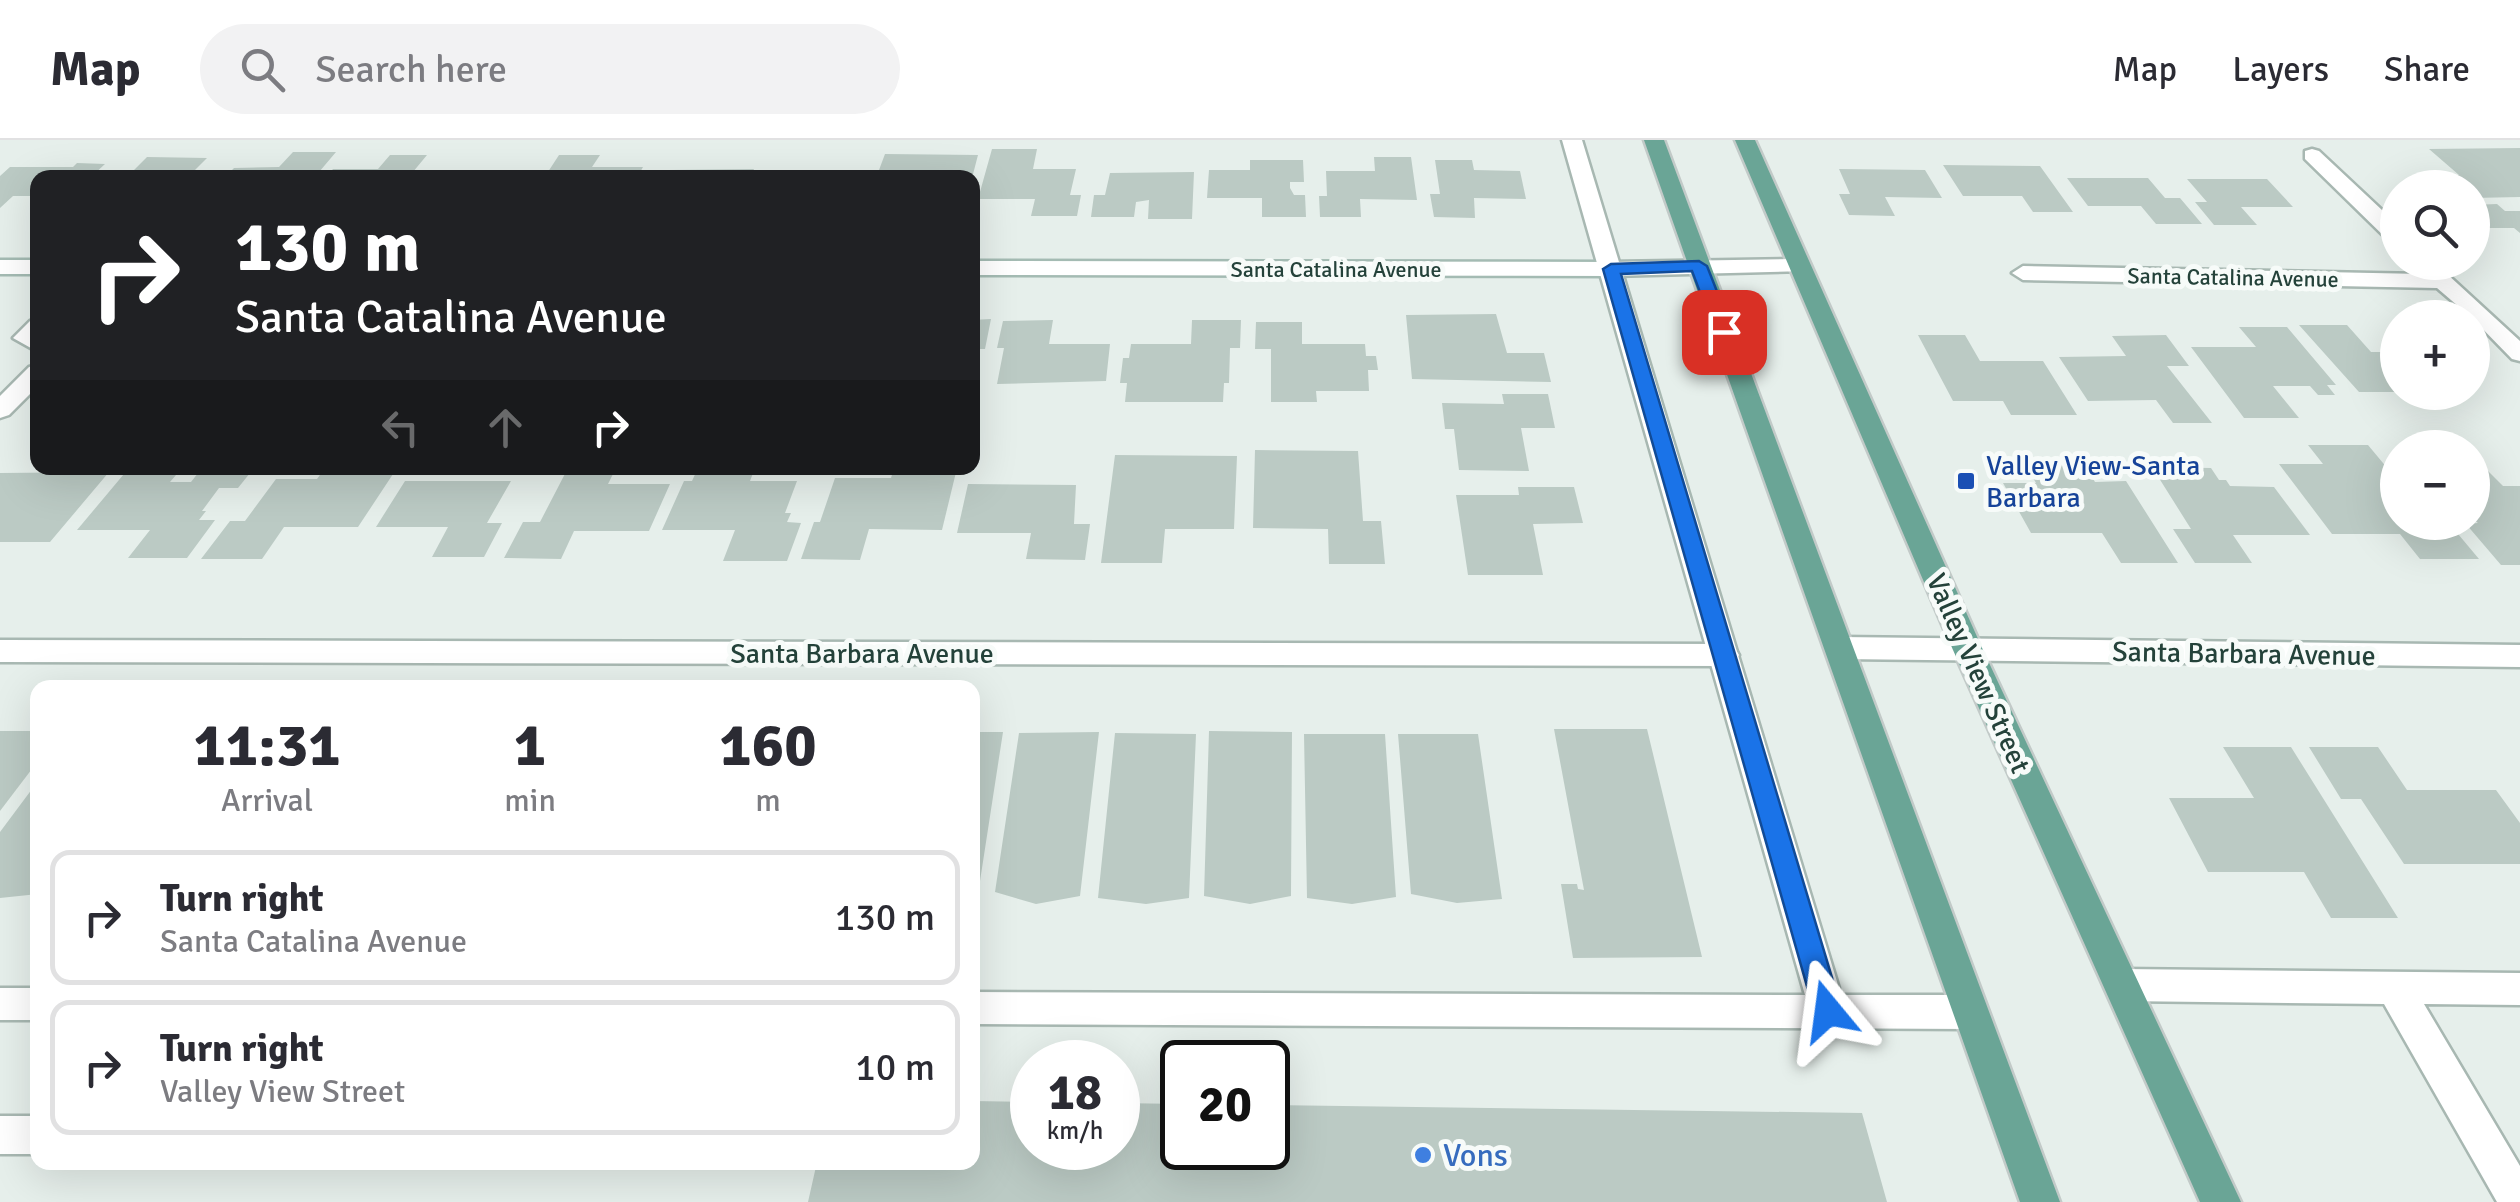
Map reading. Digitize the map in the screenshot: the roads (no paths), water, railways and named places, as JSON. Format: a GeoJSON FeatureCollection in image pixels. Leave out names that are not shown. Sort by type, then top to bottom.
{"type":"FeatureCollection","features":[{"type":"Feature","properties":{"kind":"main road"},"geometry":{"type":"LineString","coordinates":[[1654,140],[2040,1202]]}},
{"type":"Feature","properties":{"kind":"main road","name":"Valley View Street"},"geometry":{"type":"LineString","coordinates":[[1745,140],[1968,650],[2221,1202]]}},
{"type":"Feature","properties":{"kind":"street"},"geometry":{"type":"LineString","coordinates":[[1572,140],[1828,1011]]}},
{"type":"Feature","properties":{"kind":"street"},"geometry":{"type":"LineString","coordinates":[[2312,155],[2380,221]]}},
{"type":"Feature","properties":{"kind":"street","name":"Santa Catalina Avenue"},"geometry":{"type":"LineString","coordinates":[[980,268],[1798,266]]}},
{"type":"Feature","properties":{"kind":"street"},"geometry":{"type":"LineString","coordinates":[[0,267],[30,267]]}},
{"type":"Feature","properties":{"kind":"street","name":"Santa Catalina Avenue"},"geometry":{"type":"LineString","coordinates":[[2024,273],[2380,279]]}},
{"type":"Feature","properties":{"kind":"street"},"geometry":{"type":"LineString","coordinates":[[2442,280],[2520,354]]}},
{"type":"Feature","properties":{"kind":"street"},"geometry":{"type":"LineString","coordinates":[[0,338],[30,336]]}},
{"type":"Feature","properties":{"kind":"street"},"geometry":{"type":"LineString","coordinates":[[0,410],[30,380]]}},
{"type":"Feature","properties":{"kind":"street","name":"Santa Barbara Avenue"},"geometry":{"type":"LineString","coordinates":[[1841,648],[2520,656]]}},
{"type":"Feature","properties":{"kind":"street","name":"Santa Barbara Avenue"},"geometry":{"type":"LineString","coordinates":[[0,651],[1724,654]]}},
{"type":"Feature","properties":{"kind":"street"},"geometry":{"type":"LineString","coordinates":[[2122,985],[2520,989]]}},
{"type":"Feature","properties":{"kind":"street"},"geometry":{"type":"LineString","coordinates":[[2394,987],[2519,1202]]}},
{"type":"Feature","properties":{"kind":"street"},"geometry":{"type":"LineString","coordinates":[[0,1004],[30,1004]]}},
{"type":"Feature","properties":{"kind":"street"},"geometry":{"type":"LineString","coordinates":[[980,1008],[1969,1012]]}},
{"type":"Feature","properties":{"kind":"street"},"geometry":{"type":"LineString","coordinates":[[0,1135],[30,1135]]}},
{"type":"Feature","properties":{"kind":"place","name":"Valley View-Santa Barbara"},"geometry":{"type":"Point","coordinates":[1966,481]}},
{"type":"Feature","properties":{"kind":"place","name":"Vons"},"geometry":{"type":"Point","coordinates":[1423,1155]}}]}
